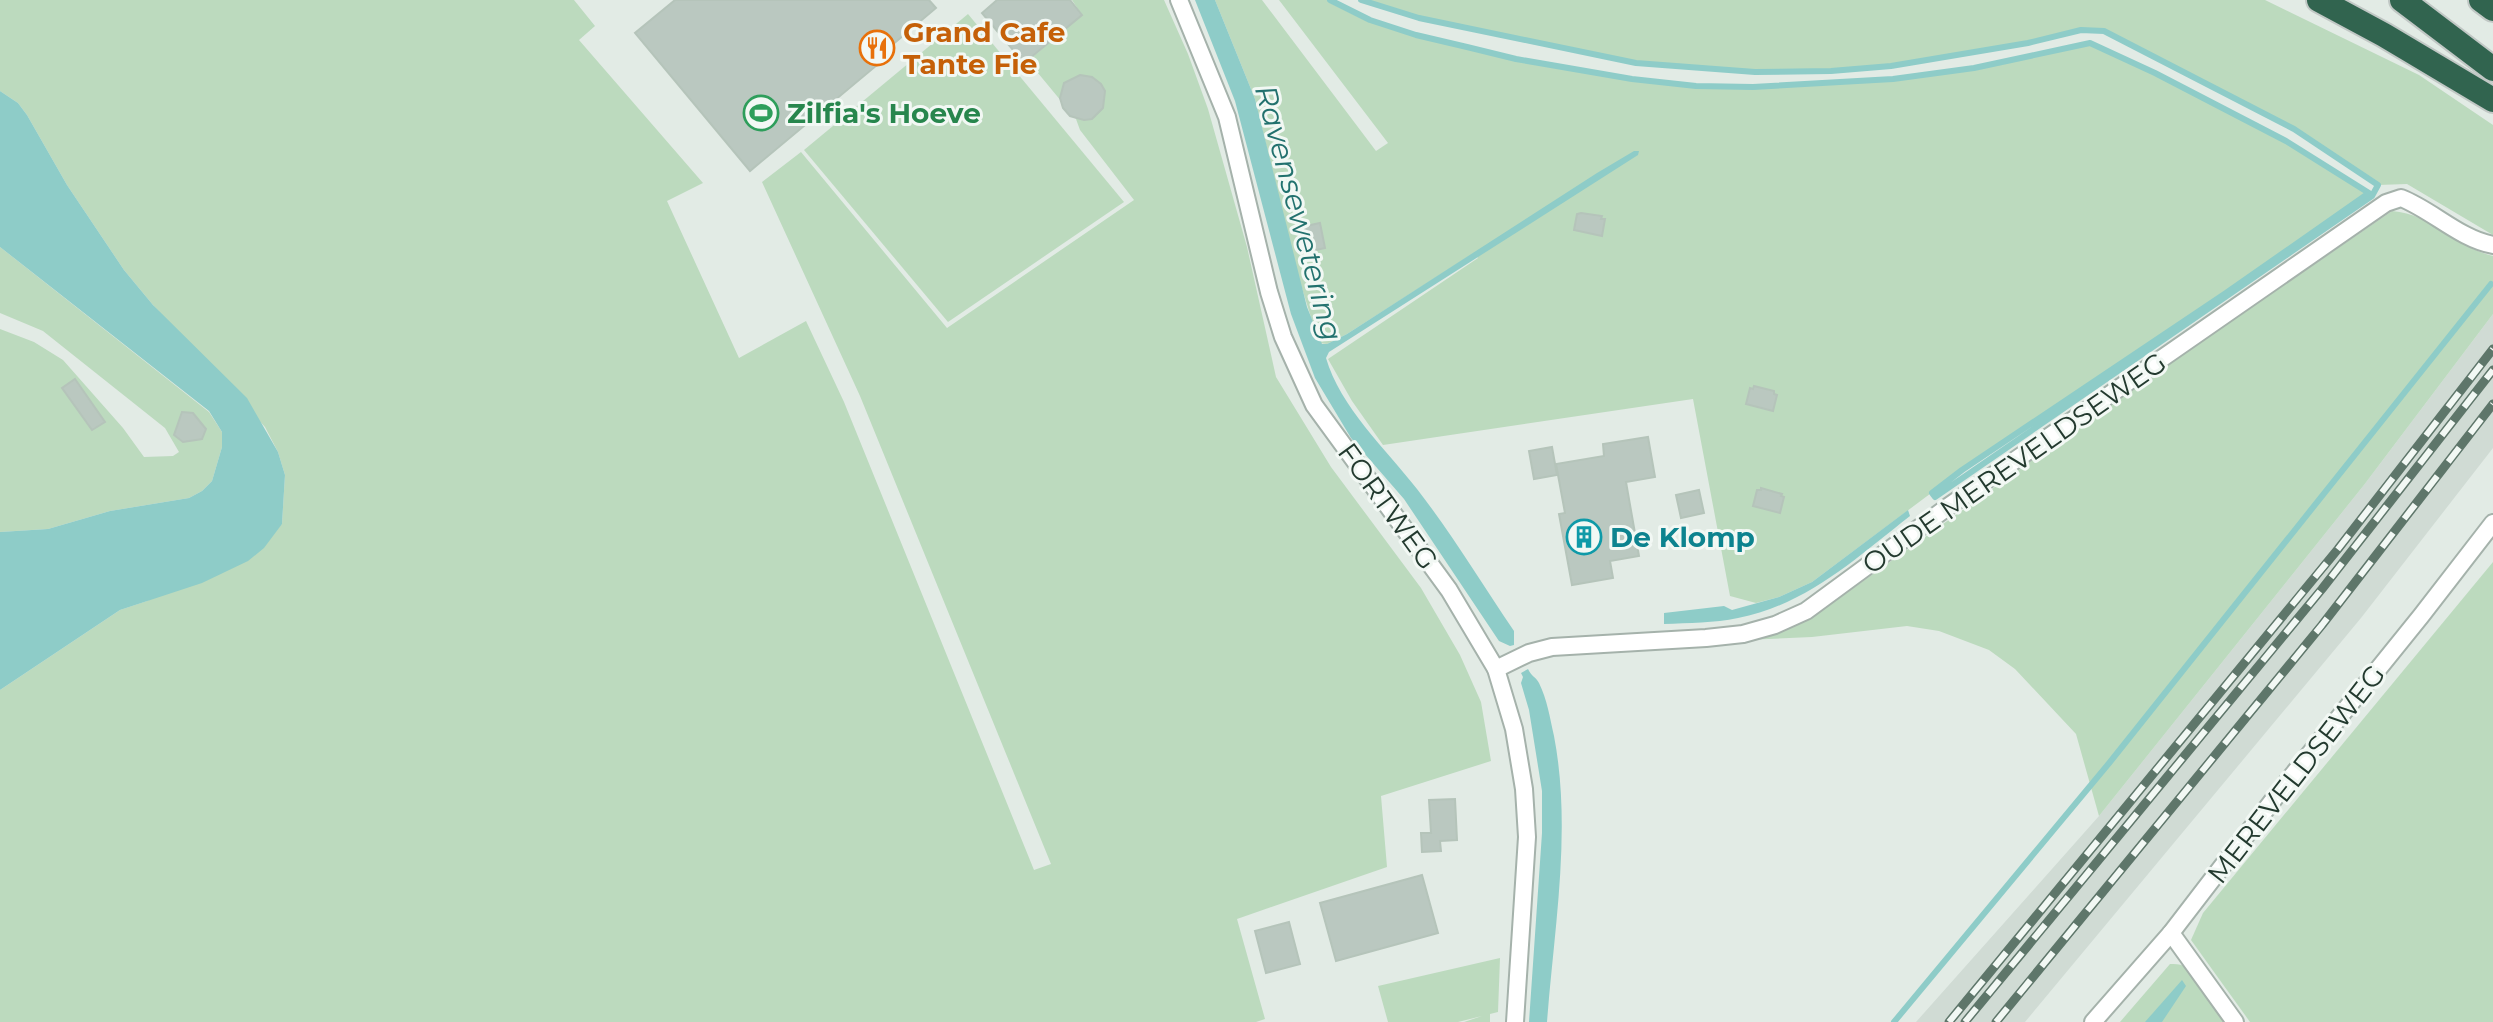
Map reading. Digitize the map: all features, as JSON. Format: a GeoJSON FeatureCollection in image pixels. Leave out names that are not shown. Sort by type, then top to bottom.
{"type":"FeatureCollection","features":[{"type":"Feature","properties":{"kind":"highway"},"geometry":{"type":"LineString","coordinates":[[2319,0],[2493,100]]}},
{"type":"Feature","properties":{"kind":"highway"},"geometry":{"type":"LineString","coordinates":[[2402,0],[2493,69]]}},
{"type":"Feature","properties":{"kind":"highway"},"geometry":{"type":"LineString","coordinates":[[2481,0],[2493,9]]}},
{"type":"Feature","properties":{"kind":"street","name":"FORTWEG"},"geometry":{"type":"LineString","coordinates":[[1179,0],[1227,117],[1274,307],[1283,337],[1309,394],[1449,590],[1496,669],[1514,729],[1524,789],[1527,837],[1515,1022]]}},
{"type":"Feature","properties":{"kind":"street","name":"OUDE MEREVELDSEWEG"},"geometry":{"type":"LineString","coordinates":[[1496,669],[1529,653],[1552,647],[1743,634],[1775,625],[1806,611],[1949,506],[2386,203],[2401,198],[2480,242],[2493,245]]}},
{"type":"Feature","properties":{"kind":"street","name":"MEREVELDSEWEG"},"geometry":{"type":"LineString","coordinates":[[2093,1022],[2171,933],[2493,523]]}},
{"type":"Feature","properties":{"kind":"street"},"geometry":{"type":"LineString","coordinates":[[2171,933],[2235,1022]]}},
{"type":"Feature","properties":{"kind":"shaded area"},"geometry":{"type":"Polygon","coordinates":[[[2493,314],[2493,448],[2361,618],[2025,1022],[1916,1022],[2099,816],[2364,485],[2493,314]]]}},
{"type":"Feature","properties":{"kind":"green space"},"geometry":{"type":"Polygon","coordinates":[[[0,0],[574,0],[595,26],[579,40],[703,183],[667,201],[739,358],[806,321],[844,402],[1034,870],[1051,864],[860,396],[762,182],[801,152],[947,328],[1134,200],[1080,130],[1076,119],[1028,61],[1082,15],[1072,0],[1164,0],[1208,109],[1247,247],[1276,377],[1331,467],[1421,588],[1460,655],[1481,702],[1491,761],[1381,796],[1387,867],[1237,919],[1265,1019],[1256,1022],[0,1022],[0,690],[120,610],[147,601],[282,524],[285,475],[265,427],[124,270],[67,185],[27,115],[18,103],[0,91],[0,0]]]}},
{"type":"Feature","properties":{"kind":"green space"},"geometry":{"type":"Polygon","coordinates":[[[1215,0],[1262,0],[1376,151],[1388,143],[1279,0],[1330,0],[1370,20],[1416,35],[1516,59],[1632,79],[1696,86],[1753,87],[1893,79],[1974,68],[2090,43],[2286,141],[2369,193],[1962,470],[1812,582],[1779,597],[1756,603],[1730,596],[1693,399],[1383,445],[1352,401],[1328,359],[1478,258],[1474,253],[1347,334],[1327,344],[1319,343],[1296,269],[1255,99],[1215,0]]]}},
{"type":"Feature","properties":{"kind":"green space"},"geometry":{"type":"Polygon","coordinates":[[[1371,0],[2265,0],[2419,75],[2493,125],[2493,235],[2407,184],[2378,185],[2294,129],[2104,31],[2074,32],[1906,64],[1823,71],[1757,71],[1692,68],[1561,50],[1433,21],[1369,4],[1371,0]]]}},
{"type":"Feature","properties":{"kind":"green space"},"geometry":{"type":"Polygon","coordinates":[[[968,14],[1124,202],[948,322],[804,150],[968,14]]]}},
{"type":"Feature","properties":{"kind":"green space"},"geometry":{"type":"Polygon","coordinates":[[[2392,211],[2420,218],[2467,246],[2493,256],[2493,314],[2364,485],[2099,816],[2076,734],[2015,669],[1989,650],[1939,631],[1907,626],[1812,637],[1722,641],[1795,622],[1834,602],[2115,401],[2392,211]]]}},
{"type":"Feature","properties":{"kind":"green space"},"geometry":{"type":"Polygon","coordinates":[[[0,247],[209,412],[222,432],[222,447],[212,481],[202,491],[189,498],[110,511],[48,529],[0,532],[0,329],[34,342],[63,360],[123,428],[144,457],[173,456],[179,452],[165,428],[43,331],[0,313],[0,247]]]}},
{"type":"Feature","properties":{"kind":"green space"},"geometry":{"type":"Polygon","coordinates":[[[2493,562],[2493,1022],[2250,1022],[2191,940],[2203,913],[2493,562]]]}},
{"type":"Feature","properties":{"kind":"green space"},"geometry":{"type":"Polygon","coordinates":[[[1500,958],[1498,1012],[1490,1014],[1490,1022],[1464,1022],[1482,1016],[1458,1022],[1388,1022],[1378,986],[1500,958]]]}},
{"type":"Feature","properties":{"kind":"green space"},"geometry":{"type":"Polygon","coordinates":[[[2170,964],[2182,965],[2187,969],[2225,1022],[2120,1022],[2170,964]]]}},
{"type":"Feature","properties":{"kind":"water"},"geometry":{"type":"Polygon","coordinates":[[[1195,0],[1215,0],[1255,99],[1307,307],[1322,344],[1347,334],[1597,173],[1639,151],[1638,155],[1329,352],[1326,358],[1353,410],[1430,506],[1514,631],[1514,645],[1499,641],[1404,499],[1351,438],[1315,378],[1291,314],[1235,101],[1195,0]]]}},
{"type":"Feature","properties":{"kind":"water"},"geometry":{"type":"Polygon","coordinates":[[[0,91],[18,103],[27,115],[67,185],[124,270],[153,305],[247,398],[278,452],[285,475],[282,524],[264,548],[248,561],[202,583],[120,610],[0,690],[0,532],[48,529],[110,511],[189,498],[212,481],[222,447],[222,432],[209,411],[0,247],[0,91]]]}},
{"type":"Feature","properties":{"kind":"water"},"geometry":{"type":"Polygon","coordinates":[[[1908,510],[1910,516],[1850,563],[1787,602],[1729,620],[1664,624],[1664,613],[1724,606],[1732,610],[1779,597],[1812,582],[1908,510]]]}},
{"type":"Feature","properties":{"kind":"water"},"geometry":{"type":"Polygon","coordinates":[[[1528,669],[1539,683],[1548,709],[1559,771],[1561,807],[1560,879],[1547,1022],[1529,1022],[1542,791],[1529,710],[1521,683],[1521,673],[1528,669]]]}},
{"type":"Feature","properties":{"kind":"water"},"geometry":{"type":"Polygon","coordinates":[[[2182,980],[2186,986],[2162,1022],[2145,1022],[2182,980]]]}},
{"type":"Feature","properties":{"kind":"building","name":"Zilfia's Hoeve"},"geometry":{"type":"Polygon","coordinates":[[[675,0],[929,0],[936,8],[885,51],[889,55],[750,171],[635,33],[675,0]]]}},
{"type":"Feature","properties":{"kind":"building"},"geometry":{"type":"Polygon","coordinates":[[[997,0],[1070,0],[1082,15],[1024,63],[982,13],[997,0]]]}},
{"type":"Feature","properties":{"kind":"building"},"geometry":{"type":"Polygon","coordinates":[[[1080,75],[1092,77],[1105,91],[1103,108],[1092,119],[1070,116],[1060,98],[1064,83],[1080,75]]]}},
{"type":"Feature","properties":{"kind":"building"},"geometry":{"type":"Polygon","coordinates":[[[1577,214],[1605,219],[1602,236],[1574,230],[1577,214]]]}},
{"type":"Feature","properties":{"kind":"building"},"geometry":{"type":"Polygon","coordinates":[[[1320,223],[1325,248],[1307,252],[1301,227],[1320,223]]]}},
{"type":"Feature","properties":{"kind":"building"},"geometry":{"type":"Polygon","coordinates":[[[75,379],[105,422],[92,430],[62,388],[75,379]]]}},
{"type":"Feature","properties":{"kind":"building"},"geometry":{"type":"Polygon","coordinates":[[[1754,386],[1774,391],[1777,395],[1773,411],[1746,404],[1750,388],[1754,386]]]}},
{"type":"Feature","properties":{"kind":"building"},"geometry":{"type":"Polygon","coordinates":[[[182,412],[193,413],[206,429],[202,439],[183,442],[174,435],[182,412]]]}},
{"type":"Feature","properties":{"kind":"building"},"geometry":{"type":"Polygon","coordinates":[[[1648,437],[1655,477],[1626,482],[1639,556],[1610,561],[1613,578],[1572,585],[1559,514],[1565,513],[1556,464],[1604,456],[1603,444],[1648,437]]]}},
{"type":"Feature","properties":{"kind":"building"},"geometry":{"type":"Polygon","coordinates":[[[1552,447],[1557,475],[1534,479],[1529,451],[1552,447]]]}},
{"type":"Feature","properties":{"kind":"building"},"geometry":{"type":"Polygon","coordinates":[[[1761,488],[1782,494],[1780,513],[1753,506],[1757,490],[1761,488]]]}},
{"type":"Feature","properties":{"kind":"building"},"geometry":{"type":"Polygon","coordinates":[[[1699,490],[1704,513],[1681,518],[1676,495],[1699,490]]]}},
{"type":"Feature","properties":{"kind":"building"},"geometry":{"type":"Polygon","coordinates":[[[1455,799],[1457,840],[1440,841],[1441,851],[1422,852],[1421,833],[1431,833],[1429,800],[1455,799]]]}},
{"type":"Feature","properties":{"kind":"building"},"geometry":{"type":"Polygon","coordinates":[[[1422,875],[1438,933],[1336,961],[1320,903],[1422,875]]]}},
{"type":"Feature","properties":{"kind":"building"},"geometry":{"type":"Polygon","coordinates":[[[1289,922],[1300,964],[1266,973],[1255,931],[1289,922]]]}},
{"type":"Feature","properties":{"kind":"waterway"},"geometry":{"type":"LineString","coordinates":[[1330,0],[1370,20],[1416,35],[1516,59],[1632,79],[1696,86],[1753,87],[1893,79],[1974,68],[2090,43],[2286,141],[2369,193],[1962,470],[1932,493],[1935,497],[2372,196],[2378,185],[2294,129],[2104,31],[2081,30],[2028,43],[1891,66],[1755,72],[1636,63],[1419,18],[1361,0]]}},
{"type":"Feature","properties":{"kind":"waterway"},"geometry":{"type":"LineString","coordinates":[[1894,1022],[2110,762],[2491,284]]}},
{"type":"Feature","properties":{"kind":"railway"},"geometry":{"type":"LineString","coordinates":[[1949,1022],[2338,549],[2493,349]]}},
{"type":"Feature","properties":{"kind":"railway"},"geometry":{"type":"LineString","coordinates":[[1965,1022],[2322,589],[2493,370]]}},
{"type":"Feature","properties":{"kind":"railway"},"geometry":{"type":"LineString","coordinates":[[1996,1022],[2322,625],[2493,404]]}},
{"type":"Feature","properties":{"kind":"place","name":"Grand Cafe Tante Fie"},"geometry":{"type":"Point","coordinates":[877,48]}},
{"type":"Feature","properties":{"kind":"place","name":"Zilfia's Hoeve"},"geometry":{"type":"Point","coordinates":[761,113]}},
{"type":"Feature","properties":{"kind":"place","name":"De Klomp"},"geometry":{"type":"Point","coordinates":[1584,537]}},
{"type":"Feature","properties":{"kind":"water label","name":"Ravensewetering"},"geometry":{"type":"Point","coordinates":[1299,213]}}]}
